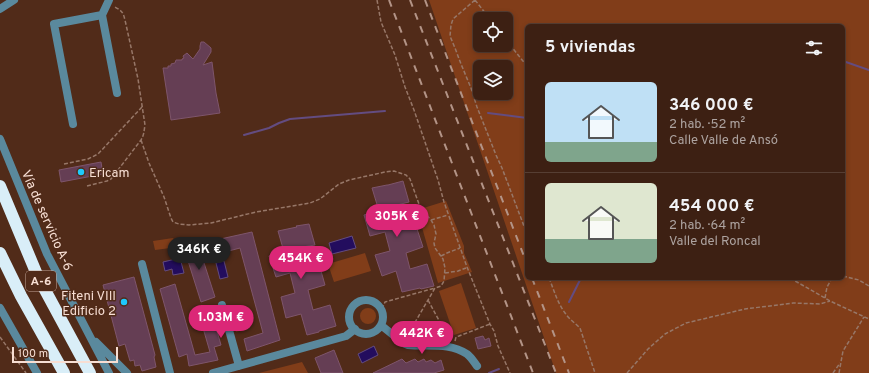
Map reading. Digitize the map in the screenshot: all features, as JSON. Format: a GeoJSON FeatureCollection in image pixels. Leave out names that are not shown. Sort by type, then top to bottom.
{"type":"FeatureCollection","features":[{"type":"Feature","properties":{"kind":"highway","name":"A-6"},"geometry":{"type":"LineString","coordinates":[[0,186],[38,277],[90,373]]}},
{"type":"Feature","properties":{"kind":"highway","name":"A-6"},"geometry":{"type":"LineString","coordinates":[[0,253],[21,296],[64,373]]}},
{"type":"Feature","properties":{"kind":"street"},"geometry":{"type":"LineString","coordinates":[[0,1],[14,0]]}},
{"type":"Feature","properties":{"kind":"street"},"geometry":{"type":"LineString","coordinates":[[0,9],[14,0]]}},
{"type":"Feature","properties":{"kind":"street"},"geometry":{"type":"LineString","coordinates":[[108,2],[102,15],[117,93]]}},
{"type":"Feature","properties":{"kind":"street"},"geometry":{"type":"LineString","coordinates":[[73,124],[54,24],[102,15]]}},
{"type":"Feature","properties":{"kind":"street","name":"Vía de servicio A-6"},"geometry":{"type":"LineString","coordinates":[[0,139],[47,254],[110,373]]}},
{"type":"Feature","properties":{"kind":"street"},"geometry":{"type":"LineString","coordinates":[[142,264],[170,373]]}},
{"type":"Feature","properties":{"kind":"street"},"geometry":{"type":"LineString","coordinates":[[368,299],[379,304],[384,314],[382,326],[374,333],[369,334],[364,334],[354,330],[349,321],[349,316],[355,303],[368,299]]}},
{"type":"Feature","properties":{"kind":"street"},"geometry":{"type":"LineString","coordinates":[[222,305],[239,366]]}},
{"type":"Feature","properties":{"kind":"street"},"geometry":{"type":"LineString","coordinates":[[1,310],[37,373]]}},
{"type":"Feature","properties":{"kind":"street"},"geometry":{"type":"LineString","coordinates":[[382,326],[403,343],[454,347],[468,355],[477,366]]}},
{"type":"Feature","properties":{"kind":"street"},"geometry":{"type":"LineString","coordinates":[[213,373],[346,336],[354,330]]}},
{"type":"Feature","properties":{"kind":"street"},"geometry":{"type":"LineString","coordinates":[[90,336],[115,373]]}},
{"type":"Feature","properties":{"kind":"street"},"geometry":{"type":"LineString","coordinates":[[90,336],[128,373]]}},
{"type":"Feature","properties":{"kind":"path"},"geometry":{"type":"LineString","coordinates":[[377,0],[381,22],[395,55],[460,248],[510,373]]}},
{"type":"Feature","properties":{"kind":"path"},"geometry":{"type":"LineString","coordinates":[[484,12],[475,0],[453,19],[450,25],[450,36],[525,229]]}},
{"type":"Feature","properties":{"kind":"path"},"geometry":{"type":"LineString","coordinates":[[87,186],[112,179],[144,136],[145,125],[138,79],[123,13],[120,9],[108,2]]}},
{"type":"Feature","properties":{"kind":"path"},"geometry":{"type":"LineString","coordinates":[[513,49],[525,64]]}},
{"type":"Feature","properties":{"kind":"path"},"geometry":{"type":"LineString","coordinates":[[64,164],[88,159],[98,154],[142,107]]}},
{"type":"Feature","properties":{"kind":"path"},"geometry":{"type":"LineString","coordinates":[[141,140],[171,218],[173,222],[179,224],[189,225],[211,223],[256,212],[310,202],[320,199],[344,182],[385,172],[394,171],[406,175],[410,179],[420,207],[431,220],[436,231],[434,243],[435,248],[442,256],[445,273],[444,282],[441,286],[385,302],[382,309]]}},
{"type":"Feature","properties":{"kind":"path"},"geometry":{"type":"LineString","coordinates":[[431,220],[448,214]]}},
{"type":"Feature","properties":{"kind":"path"},"geometry":{"type":"LineString","coordinates":[[442,256],[460,248]]}},
{"type":"Feature","properties":{"kind":"path"},"geometry":{"type":"LineString","coordinates":[[445,273],[458,271],[467,267]]}},
{"type":"Feature","properties":{"kind":"path"},"geometry":{"type":"LineString","coordinates":[[845,276],[859,280],[869,286]]}},
{"type":"Feature","properties":{"kind":"path"},"geometry":{"type":"LineString","coordinates":[[550,280],[563,311],[580,328],[596,373]]}},
{"type":"Feature","properties":{"kind":"path"},"geometry":{"type":"LineString","coordinates":[[794,280],[830,301],[869,319]]}},
{"type":"Feature","properties":{"kind":"path"},"geometry":{"type":"LineString","coordinates":[[825,298],[827,287],[831,280]]}},
{"type":"Feature","properties":{"kind":"path"},"geometry":{"type":"LineString","coordinates":[[403,343],[435,288]]}},
{"type":"Feature","properties":{"kind":"path"},"geometry":{"type":"LineString","coordinates":[[428,300],[448,339],[454,342],[459,336],[490,324]]}},
{"type":"Feature","properties":{"kind":"path"},"geometry":{"type":"LineString","coordinates":[[627,373],[648,349],[665,334],[686,323],[745,309],[793,303],[820,304],[830,301]]}},
{"type":"Feature","properties":{"kind":"path"},"geometry":{"type":"LineString","coordinates":[[839,373],[843,351],[864,317]]}},
{"type":"Feature","properties":{"kind":"path"},"geometry":{"type":"LineString","coordinates":[[0,337],[26,373]]}},
{"type":"Feature","properties":{"kind":"path"},"geometry":{"type":"LineString","coordinates":[[833,373],[840,362]]}},
{"type":"Feature","properties":{"kind":"shaded area"},"geometry":{"type":"Polygon","coordinates":[[[429,0],[869,0],[869,373],[556,373],[429,0]]]}},
{"type":"Feature","properties":{"kind":"shaded area"},"geometry":{"type":"Polygon","coordinates":[[[446,201],[464,246],[464,253],[472,272],[438,283],[417,210],[446,201]]]}},
{"type":"Feature","properties":{"kind":"shaded area"},"geometry":{"type":"Polygon","coordinates":[[[352,236],[356,248],[332,254],[329,243],[352,236]]]}},
{"type":"Feature","properties":{"kind":"shaded area"},"geometry":{"type":"Polygon","coordinates":[[[173,238],[178,247],[155,250],[153,241],[173,238]]]}},
{"type":"Feature","properties":{"kind":"shaded area"},"geometry":{"type":"Polygon","coordinates":[[[365,253],[371,271],[334,282],[328,264],[365,253]]]}},
{"type":"Feature","properties":{"kind":"shaded area"},"geometry":{"type":"Polygon","coordinates":[[[180,258],[184,273],[173,275],[172,269],[165,271],[163,262],[180,258]]]}},
{"type":"Feature","properties":{"kind":"shaded area"},"geometry":{"type":"Polygon","coordinates":[[[224,261],[228,277],[220,279],[216,263],[224,261]]]}},
{"type":"Feature","properties":{"kind":"shaded area"},"geometry":{"type":"Polygon","coordinates":[[[461,283],[476,328],[454,335],[439,291],[461,283]]]}},
{"type":"Feature","properties":{"kind":"shaded area"},"geometry":{"type":"Polygon","coordinates":[[[368,308],[375,313],[376,316],[371,323],[368,324],[361,319],[360,316],[365,309],[368,308]]]}},
{"type":"Feature","properties":{"kind":"shaded area"},"geometry":{"type":"Polygon","coordinates":[[[239,309],[246,329],[236,332],[230,312],[239,309]]]}},
{"type":"Feature","properties":{"kind":"shaded area"},"geometry":{"type":"Polygon","coordinates":[[[374,346],[378,355],[362,363],[358,354],[374,346]]]}},
{"type":"Feature","properties":{"kind":"shaded area"},"geometry":{"type":"Polygon","coordinates":[[[302,362],[308,373],[259,373],[302,362]]]}},
{"type":"Feature","properties":{"kind":"building"},"geometry":{"type":"Polygon","coordinates":[[[201,42],[204,42],[211,48],[211,52],[203,65],[212,62],[220,113],[171,120],[163,68],[168,68],[168,66],[175,63],[176,60],[182,60],[184,58],[183,56],[187,53],[193,59],[200,49],[201,42]]]}},
{"type":"Feature","properties":{"kind":"building","name":"Ericam"},"geometry":{"type":"Polygon","coordinates":[[[101,162],[103,174],[61,182],[59,170],[101,162]]]}},
{"type":"Feature","properties":{"kind":"building"},"geometry":{"type":"Polygon","coordinates":[[[403,181],[409,202],[393,206],[397,222],[413,217],[423,247],[406,253],[410,269],[427,264],[434,286],[402,292],[396,271],[382,276],[375,255],[390,251],[385,232],[370,236],[364,215],[379,211],[372,188],[403,181]]]}},
{"type":"Feature","properties":{"kind":"building"},"geometry":{"type":"Polygon","coordinates":[[[309,224],[315,245],[296,248],[302,269],[319,264],[325,285],[308,290],[313,310],[330,305],[336,326],[307,335],[301,314],[286,318],[281,297],[295,293],[290,273],[276,277],[269,256],[284,252],[278,231],[309,224]]]}},
{"type":"Feature","properties":{"kind":"building"},"geometry":{"type":"Polygon","coordinates":[[[252,232],[280,340],[247,351],[244,339],[263,333],[240,248],[221,253],[216,240],[252,232]]]}},
{"type":"Feature","properties":{"kind":"building"},"geometry":{"type":"Polygon","coordinates":[[[197,241],[215,297],[201,302],[183,245],[197,241]]]}},
{"type":"Feature","properties":{"kind":"building"},"geometry":{"type":"Polygon","coordinates":[[[134,277],[155,355],[156,367],[142,371],[140,365],[135,366],[134,360],[130,361],[125,344],[119,346],[103,285],[134,277]]]}},
{"type":"Feature","properties":{"kind":"building"},"geometry":{"type":"Polygon","coordinates":[[[175,284],[195,355],[210,352],[201,321],[213,317],[221,345],[214,347],[218,360],[189,366],[187,354],[179,357],[160,289],[175,284]]]}},
{"type":"Feature","properties":{"kind":"building"},"geometry":{"type":"Polygon","coordinates":[[[483,336],[485,340],[489,338],[491,346],[478,349],[475,338],[483,336]]]}},
{"type":"Feature","properties":{"kind":"building"},"geometry":{"type":"Polygon","coordinates":[[[334,350],[343,373],[321,373],[315,358],[334,350]]]}},
{"type":"Feature","properties":{"kind":"building"},"geometry":{"type":"Polygon","coordinates":[[[402,359],[406,363],[415,359],[418,362],[424,359],[426,362],[431,360],[435,363],[441,360],[444,370],[434,373],[373,373],[402,359]]]}},
{"type":"Feature","properties":{"kind":"waterway"},"geometry":{"type":"LineString","coordinates":[[845,62],[869,70]]}},
{"type":"Feature","properties":{"kind":"waterway"},"geometry":{"type":"LineString","coordinates":[[244,135],[269,128],[290,119],[385,111]]}},
{"type":"Feature","properties":{"kind":"waterway"},"geometry":{"type":"LineString","coordinates":[[488,113],[525,118]]}},
{"type":"Feature","properties":{"kind":"waterway"},"geometry":{"type":"LineString","coordinates":[[569,302],[580,280]]}},
{"type":"Feature","properties":{"kind":"waterway"},"geometry":{"type":"LineString","coordinates":[[489,373],[499,369]]}},
{"type":"Feature","properties":{"kind":"railway"},"geometry":{"type":"LineString","coordinates":[[389,0],[533,373]]}},
{"type":"Feature","properties":{"kind":"railway"},"geometry":{"type":"LineString","coordinates":[[410,0],[556,373]]}},
{"type":"Feature","properties":{"kind":"railway"},"geometry":{"type":"LineString","coordinates":[[425,0],[525,259]]}},
{"type":"Feature","properties":{"kind":"railway"},"geometry":{"type":"LineString","coordinates":[[533,280],[569,373]]}},
{"type":"Feature","properties":{"kind":"place","name":"Ericam"},"geometry":{"type":"Point","coordinates":[81,172]}},
{"type":"Feature","properties":{"kind":"place","name":"Fiteni VIII Edificio 2"},"geometry":{"type":"Point","coordinates":[124,302]}}]}
